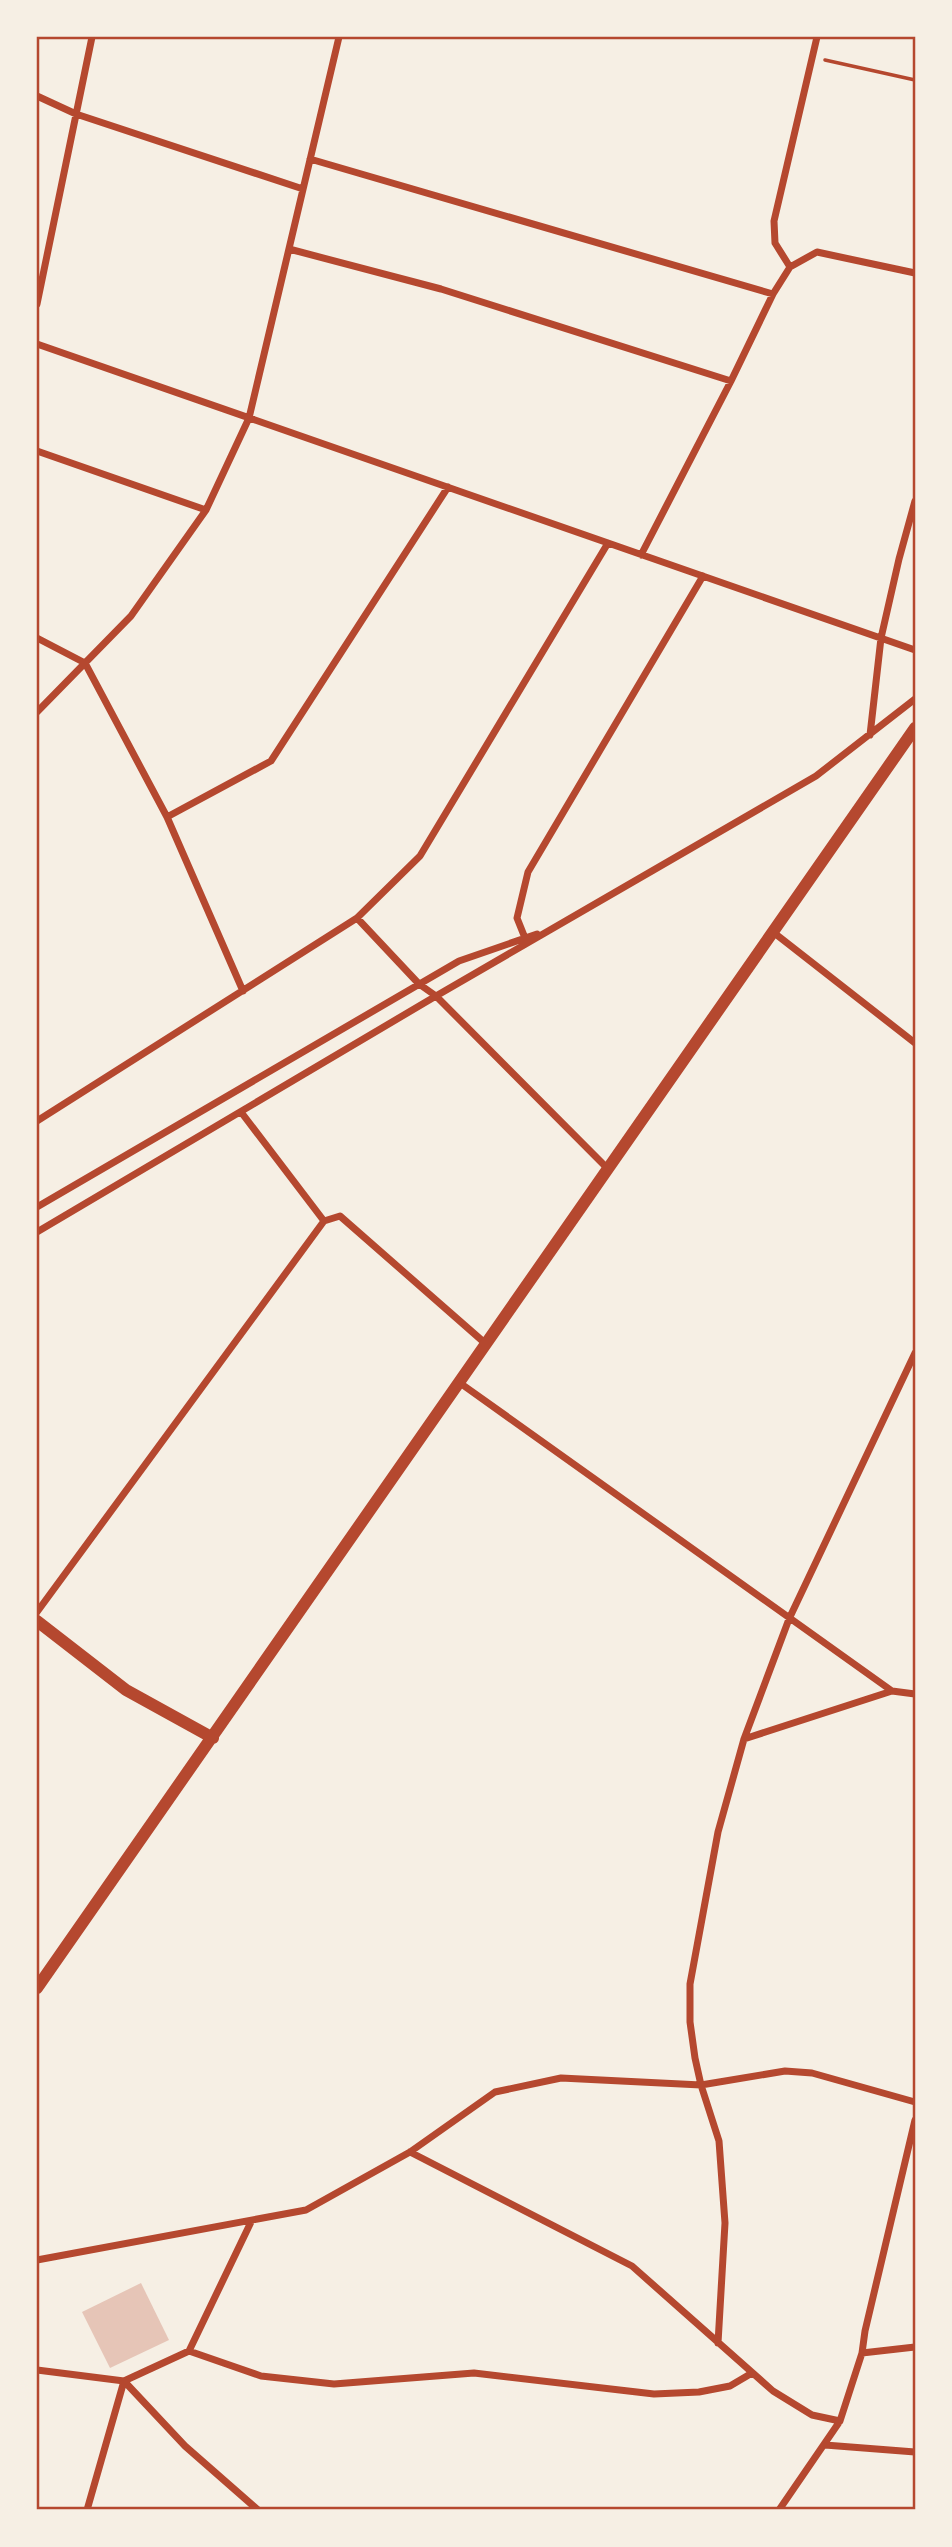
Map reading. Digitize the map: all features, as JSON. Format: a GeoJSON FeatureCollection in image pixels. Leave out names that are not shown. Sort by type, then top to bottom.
{"type":"FeatureCollection","features":[{"type":"Feature","properties":{"kind":"street"},"geometry":{"type":"LineString","coordinates":[[37,303],[92,37]]}},
{"type":"Feature","properties":{"kind":"street"},"geometry":{"type":"LineString","coordinates":[[37,712],[131,616],[206,510],[249,418],[338,37]]}},
{"type":"Feature","properties":{"kind":"street"},"geometry":{"type":"LineString","coordinates":[[790,267],[775,243],[774,220],[817,37]]}},
{"type":"Feature","properties":{"kind":"street"},"geometry":{"type":"LineString","coordinates":[[37,96],[76,114],[303,189]]}},
{"type":"Feature","properties":{"kind":"street"},"geometry":{"type":"LineString","coordinates":[[310,159],[773,294]]}},
{"type":"Feature","properties":{"kind":"street"},"geometry":{"type":"LineString","coordinates":[[289,249],[441,289],[731,381]]}},
{"type":"Feature","properties":{"kind":"street"},"geometry":{"type":"LineString","coordinates":[[641,555],[773,294],[790,267],[817,252],[915,273]]}},
{"type":"Feature","properties":{"kind":"street"},"geometry":{"type":"LineString","coordinates":[[37,345],[915,650]]}},
{"type":"Feature","properties":{"kind":"street"},"geometry":{"type":"LineString","coordinates":[[37,451],[206,510]]}},
{"type":"Feature","properties":{"kind":"street"},"geometry":{"type":"LineString","coordinates":[[167,817],[271,761],[448,487]]}},
{"type":"Feature","properties":{"kind":"street"},"geometry":{"type":"LineString","coordinates":[[870,735],[881,638],[915,501]]}},
{"type":"Feature","properties":{"kind":"street"},"geometry":{"type":"LineString","coordinates":[[37,1121],[357,918],[420,856],[608,543]]}},
{"type":"Feature","properties":{"kind":"street"},"geometry":{"type":"LineString","coordinates":[[524,939],[517,918],[528,872],[703,576]]}},
{"type":"Feature","properties":{"kind":"street"},"geometry":{"type":"LineString","coordinates":[[37,638],[85,663],[167,817],[243,991]]}},
{"type":"Feature","properties":{"kind":"street"},"geometry":{"type":"LineString","coordinates":[[37,1232],[436,996],[816,776],[915,699]]}},
{"type":"Feature","properties":{"kind":"street"},"geometry":{"type":"LineString","coordinates":[[37,1988],[915,728]]}},
{"type":"Feature","properties":{"kind":"street"},"geometry":{"type":"LineString","coordinates":[[357,918],[419,984],[436,996],[608,1169]]}},
{"type":"Feature","properties":{"kind":"street"},"geometry":{"type":"LineString","coordinates":[[37,1207],[459,961],[554,929]]}},
{"type":"Feature","properties":{"kind":"street"},"geometry":{"type":"LineString","coordinates":[[773,932],[915,1044]]}},
{"type":"Feature","properties":{"kind":"street"},"geometry":{"type":"LineString","coordinates":[[240,1112],[324,1222]]}},
{"type":"Feature","properties":{"kind":"street"},"geometry":{"type":"LineString","coordinates":[[37,1612],[324,1222],[340,1216],[486,1345]]}},
{"type":"Feature","properties":{"kind":"street"},"geometry":{"type":"LineString","coordinates":[[718,2343],[725,2223],[719,2141],[701,2085],[690,2022],[690,1984],[718,1832],[744,1739],[789,1619],[915,1353]]}},
{"type":"Feature","properties":{"kind":"street"},"geometry":{"type":"LineString","coordinates":[[460,1383],[892,1691]]}},
{"type":"Feature","properties":{"kind":"street"},"geometry":{"type":"LineString","coordinates":[[37,1621],[126,1690],[213,1738]]}},
{"type":"Feature","properties":{"kind":"street"},"geometry":{"type":"LineString","coordinates":[[744,1739],[892,1691],[915,1694]]}},
{"type":"Feature","properties":{"kind":"street"},"geometry":{"type":"LineString","coordinates":[[37,2260],[306,2210],[410,2152],[495,2092],[561,2078],[701,2085],[785,2071],[812,2073],[915,2102]]}},
{"type":"Feature","properties":{"kind":"street"},"geometry":{"type":"LineString","coordinates":[[779,2510],[840,2421],[862,2353],[915,2120]]}},
{"type":"Feature","properties":{"kind":"street"},"geometry":{"type":"LineString","coordinates":[[410,2152],[632,2266],[773,2391],[812,2415],[840,2421]]}},
{"type":"Feature","properties":{"kind":"street"},"geometry":{"type":"LineString","coordinates":[[37,2370],[124,2381],[189,2351],[251,2222]]}},
{"type":"Feature","properties":{"kind":"street"},"geometry":{"type":"LineString","coordinates":[[862,2353],[915,2347]]}},
{"type":"Feature","properties":{"kind":"street"},"geometry":{"type":"LineString","coordinates":[[189,2351],[261,2376],[334,2384],[474,2373],[654,2394],[699,2392],[730,2386],[752,2373]]}},
{"type":"Feature","properties":{"kind":"street"},"geometry":{"type":"LineString","coordinates":[[124,2381],[185,2446],[254,2509]]}},
{"type":"Feature","properties":{"kind":"street"},"geometry":{"type":"LineString","coordinates":[[87,2510],[124,2381]]}},
{"type":"Feature","properties":{"kind":"street"},"geometry":{"type":"LineString","coordinates":[[825,2445],[915,2452]]}},
{"type":"Feature","properties":{"kind":"path"},"geometry":{"type":"LineString","coordinates":[[813,57],[915,80]]}},
{"type":"Feature","properties":{"kind":"building"},"geometry":{"type":"Polygon","coordinates":[[[141,2283],[169,2340],[110,2368],[82,2312],[141,2283]]]}}]}
